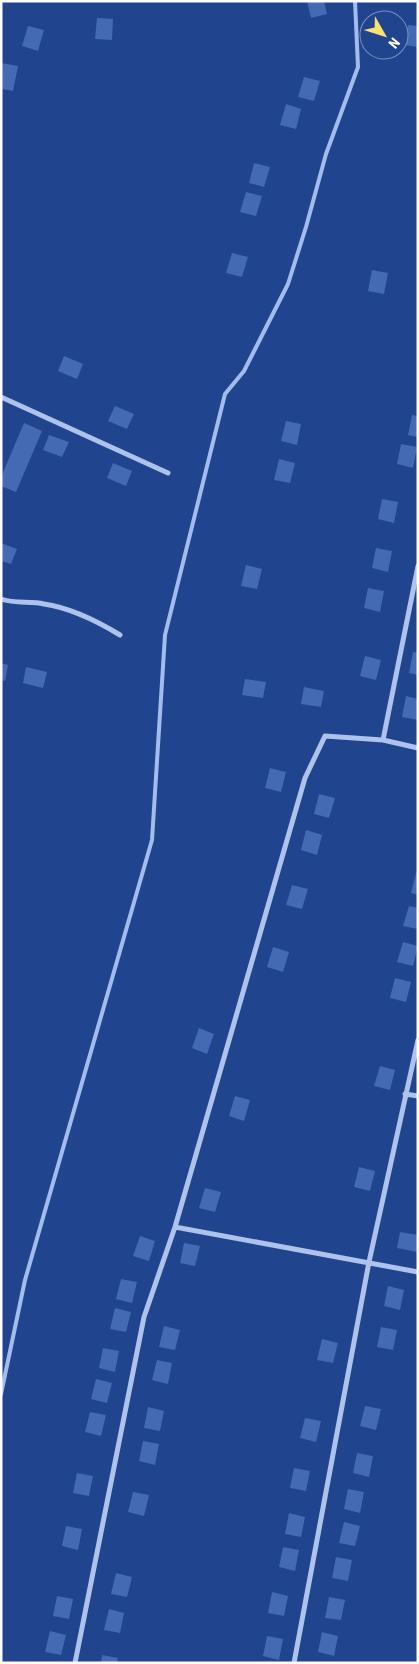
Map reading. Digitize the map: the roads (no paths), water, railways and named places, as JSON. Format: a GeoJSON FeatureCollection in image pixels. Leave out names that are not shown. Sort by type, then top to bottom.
{"type":"FeatureCollection","features":[{"type":"Feature","properties":{"kind":"street"},"geometry":{"type":"LineString","coordinates":[[1,397],[168,473]]}},
{"type":"Feature","properties":{"kind":"street"},"geometry":{"type":"LineString","coordinates":[[383,740],[418,566]]}},
{"type":"Feature","properties":{"kind":"street"},"geometry":{"type":"LineString","coordinates":[[1,599],[45,604],[63,609],[91,618],[120,634]]}},
{"type":"Feature","properties":{"kind":"street"},"geometry":{"type":"LineString","coordinates":[[75,1663],[144,1316],[175,1227],[305,778],[325,736],[383,740],[418,748]]}},
{"type":"Feature","properties":{"kind":"street"},"geometry":{"type":"LineString","coordinates":[[294,1663],[369,1262],[418,1040]]}},
{"type":"Feature","properties":{"kind":"street"},"geometry":{"type":"LineString","coordinates":[[405,1094],[418,1096]]}},
{"type":"Feature","properties":{"kind":"street"},"geometry":{"type":"LineString","coordinates":[[175,1227],[418,1272]]}},
{"type":"Feature","properties":{"kind":"waterway"},"geometry":{"type":"LineString","coordinates":[[1,1394],[25,1280],[152,840],[165,635],[225,394],[244,371],[288,284],[326,154],[358,67],[355,1]]}}]}
